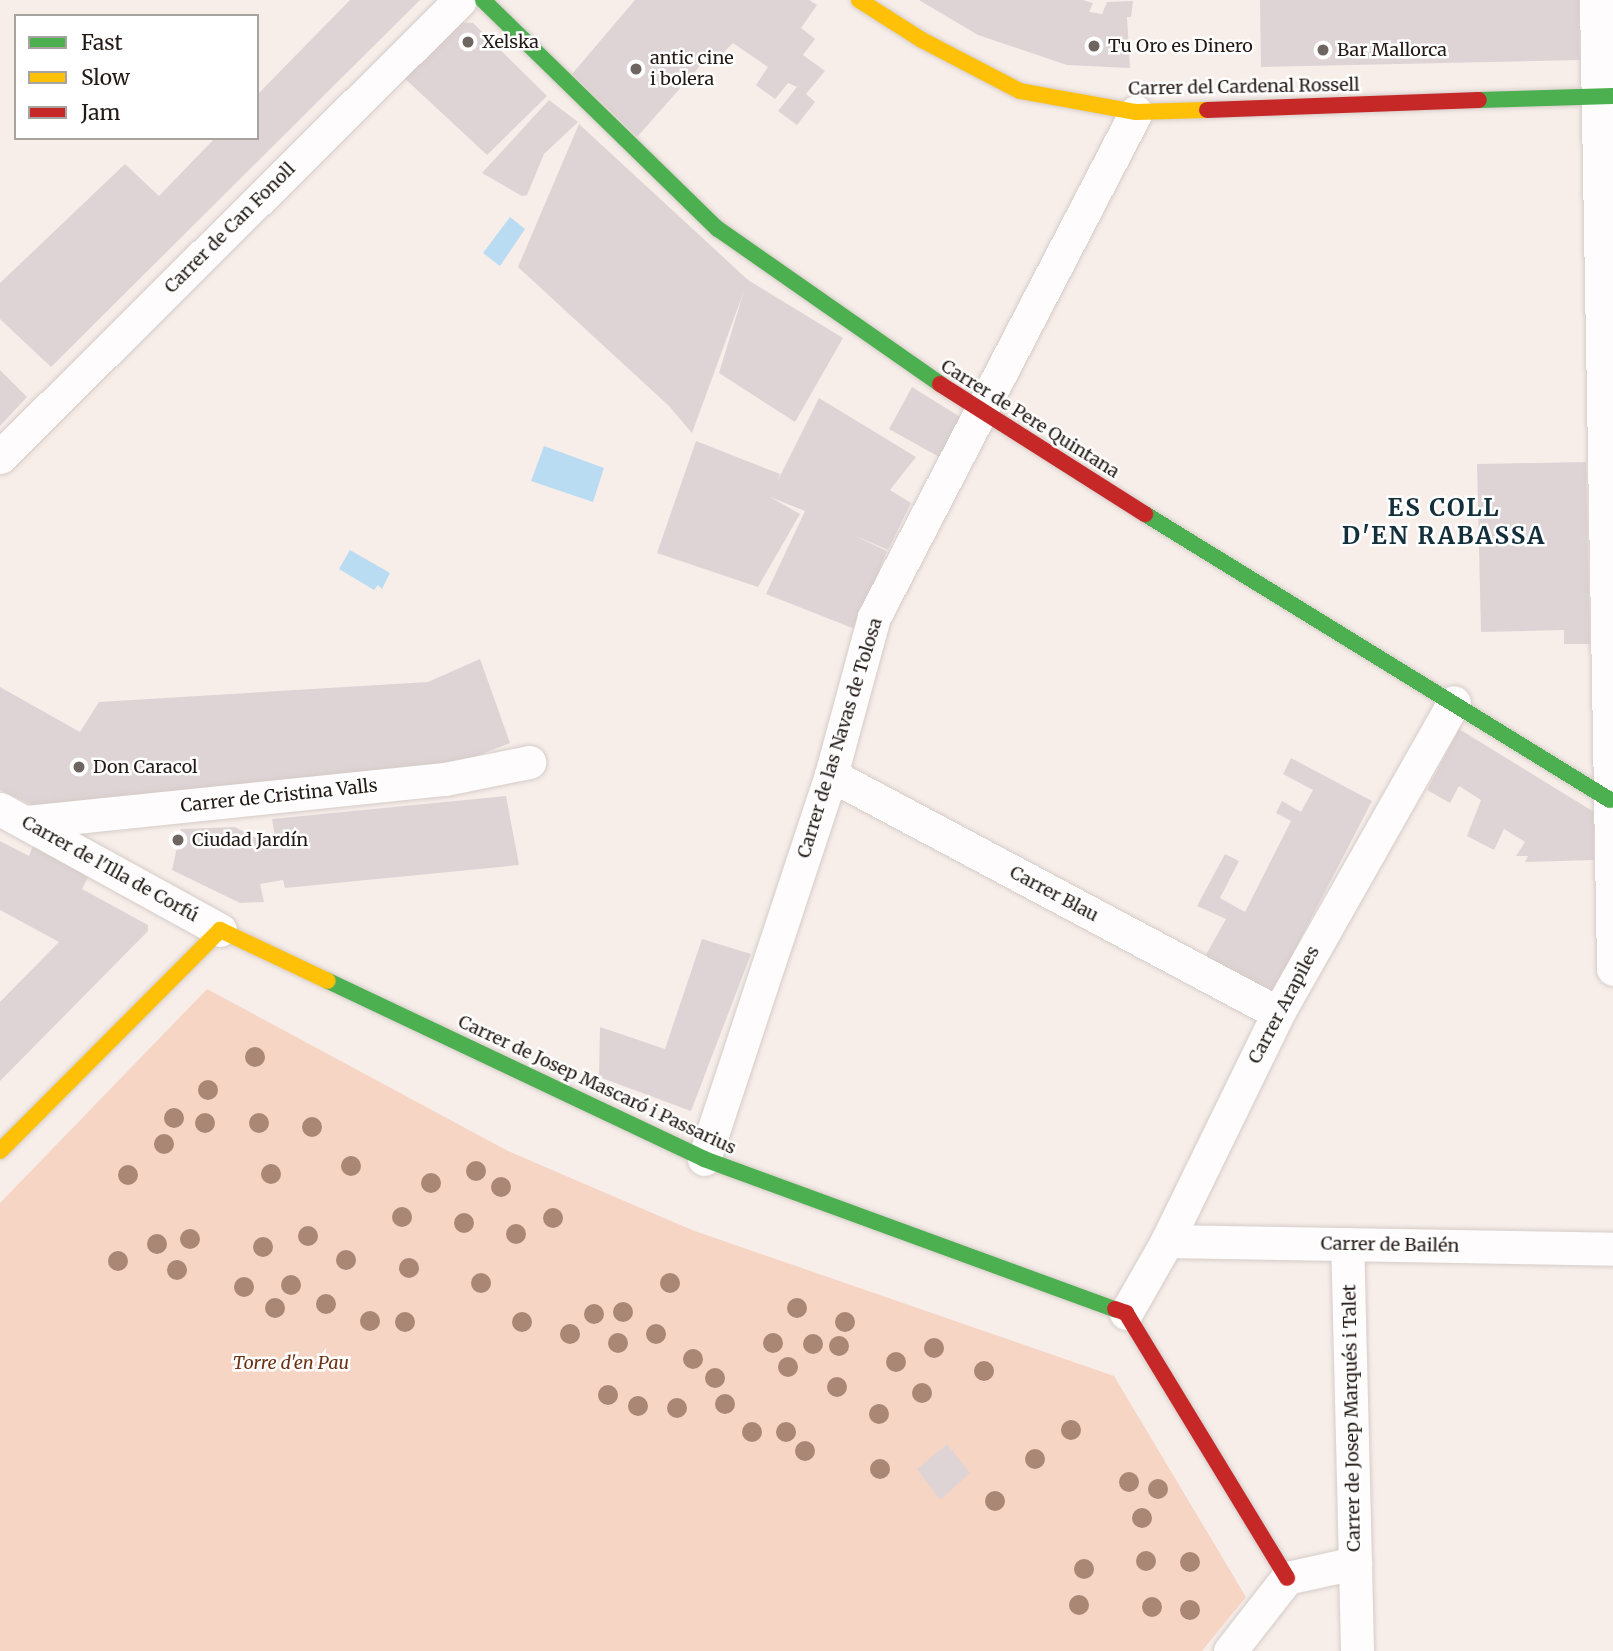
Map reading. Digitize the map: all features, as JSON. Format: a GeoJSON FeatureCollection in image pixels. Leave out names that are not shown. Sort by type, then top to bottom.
{"type":"FeatureCollection","features":[{"type":"Feature","properties":{"kind":"street","name":"Carrer de Can Fonoll"},"geometry":{"type":"LineString","coordinates":[[0,457],[460,0]]}},
{"type":"Feature","properties":{"kind":"street","name":"Carrer de Pere Quintana"},"geometry":{"type":"LineString","coordinates":[[483,0],[718,229],[981,413],[1610,800]]}},
{"type":"Feature","properties":{"kind":"street","name":"Carrer del Cardenal Rossell"},"geometry":{"type":"LineString","coordinates":[[859,0],[922,40],[1020,91],[1136,112],[1605,96]]}},
{"type":"Feature","properties":{"kind":"street"},"geometry":{"type":"LineString","coordinates":[[1597,0],[1605,96],[1613,969]]}},
{"type":"Feature","properties":{"kind":"street","name":"Carrer de las Navas de Tolosa"},"geometry":{"type":"LineString","coordinates":[[704,1159],[831,775],[874,617],[1136,112]]}},
{"type":"Feature","properties":{"kind":"street","name":"Carrer Arapiles"},"geometry":{"type":"LineString","coordinates":[[1126,1313],[1167,1241],[1278,1013],[1454,702]]}},
{"type":"Feature","properties":{"kind":"street","name":"Carrer de Cristina Valls"},"geometry":{"type":"LineString","coordinates":[[13,816],[445,779],[529,762]]}},
{"type":"Feature","properties":{"kind":"street","name":"Carrer Blau"},"geometry":{"type":"LineString","coordinates":[[831,775],[1278,1013]]}},
{"type":"Feature","properties":{"kind":"street","name":"Carrer de l'Illa de Corfú"},"geometry":{"type":"LineString","coordinates":[[13,816],[220,929]]}},
{"type":"Feature","properties":{"kind":"street"},"geometry":{"type":"LineString","coordinates":[[0,1151],[220,929]]}},
{"type":"Feature","properties":{"kind":"street","name":"Carrer de Josep Mascaró i Passarius"},"geometry":{"type":"LineString","coordinates":[[220,929],[704,1159],[1126,1313]]}},
{"type":"Feature","properties":{"kind":"street","name":"Carrer de Bailén"},"geometry":{"type":"LineString","coordinates":[[1167,1241],[1613,1249]]}},
{"type":"Feature","properties":{"kind":"street","name":"Carrer de Josep Marqués i Talet"},"geometry":{"type":"LineString","coordinates":[[1287,1578],[1355,1563],[1347,1244]]}},
{"type":"Feature","properties":{"kind":"street"},"geometry":{"type":"LineString","coordinates":[[1126,1313],[1287,1578],[1230,1651]]}},
{"type":"Feature","properties":{"kind":"street"},"geometry":{"type":"LineString","coordinates":[[1355,1563],[1357,1651]]}},
{"type":"Feature","properties":{"kind":"green space","name":"Torre d'en Pau"},"geometry":{"type":"Polygon","coordinates":[[[207,989],[508,1151],[692,1230],[1114,1376],[1246,1597],[1202,1651],[0,1651],[0,1203],[207,989]]]}},
{"type":"Feature","properties":{"kind":"water"},"geometry":{"type":"Polygon","coordinates":[[[510,217],[525,229],[500,266],[483,253],[510,217]]]}},
{"type":"Feature","properties":{"kind":"water"},"geometry":{"type":"Polygon","coordinates":[[[544,446],[604,468],[593,502],[531,481],[544,446]]]}},
{"type":"Feature","properties":{"kind":"water"},"geometry":{"type":"Polygon","coordinates":[[[350,550],[390,573],[382,589],[378,585],[374,590],[339,569],[350,550]]]}},
{"type":"Feature","properties":{"kind":"building"},"geometry":{"type":"Polygon","coordinates":[[[350,0],[420,0],[51,367],[0,319],[0,283],[125,164],[159,196],[213,140],[259,140],[259,93],[350,0]]]}},
{"type":"Feature","properties":{"kind":"building","name":"antic cine i bolera"},"geometry":{"type":"Polygon","coordinates":[[[635,0],[809,0],[817,5],[801,28],[815,39],[803,55],[825,71],[806,94],[815,102],[797,125],[778,111],[797,87],[788,83],[775,99],[756,85],[768,67],[733,43],[714,62],[707,58],[637,137],[572,74],[635,0]]]}},
{"type":"Feature","properties":{"kind":"building"},"geometry":{"type":"Polygon","coordinates":[[[919,0],[1083,0],[1093,3],[1089,12],[1102,14],[1107,2],[1133,1],[1131,17],[1127,17],[1130,68],[1067,65],[978,35],[919,0]]]}},
{"type":"Feature","properties":{"kind":"building"},"geometry":{"type":"Polygon","coordinates":[[[1260,0],[1579,0],[1580,60],[1261,67],[1260,0]]]}},
{"type":"Feature","properties":{"kind":"building"},"geometry":{"type":"Polygon","coordinates":[[[448,22],[473,23],[547,96],[487,155],[400,74],[448,22]]]}},
{"type":"Feature","properties":{"kind":"building"},"geometry":{"type":"Polygon","coordinates":[[[549,100],[578,122],[544,154],[527,195],[522,196],[482,173],[549,100]]]}},
{"type":"Feature","properties":{"kind":"building"},"geometry":{"type":"Polygon","coordinates":[[[579,124],[748,280],[843,338],[795,422],[719,373],[744,291],[692,433],[669,406],[518,267],[579,124]]]}},
{"type":"Feature","properties":{"kind":"building"},"geometry":{"type":"Polygon","coordinates":[[[0,370],[27,397],[0,426],[0,370]]]}},
{"type":"Feature","properties":{"kind":"building"},"geometry":{"type":"Polygon","coordinates":[[[912,387],[965,420],[941,458],[889,429],[912,387]]]}},
{"type":"Feature","properties":{"kind":"building"},"geometry":{"type":"Polygon","coordinates":[[[819,398],[916,457],[890,490],[911,503],[888,550],[851,534],[887,551],[855,629],[766,594],[805,511],[770,497],[800,514],[758,587],[657,553],[696,441],[780,474],[777,482],[819,398]]]}},
{"type":"Feature","properties":{"kind":"building"},"geometry":{"type":"Polygon","coordinates":[[[1586,462],[1590,644],[1564,644],[1564,630],[1481,632],[1477,464],[1586,462]]]}},
{"type":"Feature","properties":{"kind":"building"},"geometry":{"type":"Polygon","coordinates":[[[480,659],[510,743],[448,767],[32,805],[0,790],[0,687],[80,732],[99,702],[428,682],[480,659]]]}},
{"type":"Feature","properties":{"kind":"building"},"geometry":{"type":"Polygon","coordinates":[[[1459,729],[1594,812],[1594,860],[1525,862],[1528,856],[1516,856],[1525,842],[1504,829],[1494,850],[1467,836],[1481,800],[1459,786],[1450,803],[1427,790],[1459,729]]]}},
{"type":"Feature","properties":{"kind":"building"},"geometry":{"type":"Polygon","coordinates":[[[1291,758],[1372,801],[1271,996],[1203,960],[1226,919],[1197,906],[1225,854],[1239,861],[1220,898],[1245,912],[1291,821],[1276,813],[1282,801],[1301,812],[1313,790],[1283,774],[1291,758]]]}},
{"type":"Feature","properties":{"kind":"building"},"geometry":{"type":"Polygon","coordinates":[[[506,796],[519,865],[285,888],[283,880],[260,884],[264,902],[240,903],[172,870],[181,829],[235,827],[277,849],[272,819],[506,796]]]}},
{"type":"Feature","properties":{"kind":"building"},"geometry":{"type":"Polygon","coordinates":[[[0,841],[29,856],[33,846],[89,876],[82,889],[148,925],[148,931],[0,1081],[0,1002],[59,942],[0,910],[0,841]]]}},
{"type":"Feature","properties":{"kind":"building"},"geometry":{"type":"Polygon","coordinates":[[[702,939],[751,954],[691,1111],[599,1077],[600,1027],[665,1049],[702,939]]]}},
{"type":"Feature","properties":{"kind":"building"},"geometry":{"type":"Polygon","coordinates":[[[947,1444],[970,1473],[940,1500],[917,1469],[947,1444]]]}},
{"type":"Feature","properties":{"kind":"traffic: fast"},"geometry":{"type":"LineString","coordinates":[[483,0],[718,229],[940,384]]}},
{"type":"Feature","properties":{"kind":"traffic: fast"},"geometry":{"type":"LineString","coordinates":[[1479,100],[1613,96]]}},
{"type":"Feature","properties":{"kind":"traffic: fast"},"geometry":{"type":"LineString","coordinates":[[1145,514],[1610,800]]}},
{"type":"Feature","properties":{"kind":"traffic: fast"},"geometry":{"type":"LineString","coordinates":[[328,981],[704,1159],[1115,1309]]}},
{"type":"Feature","properties":{"kind":"traffic: slow"},"geometry":{"type":"LineString","coordinates":[[859,0],[922,40],[1020,91],[1136,112],[1207,110]]}},
{"type":"Feature","properties":{"kind":"traffic: slow"},"geometry":{"type":"LineString","coordinates":[[0,1151],[220,930],[328,981]]}},
{"type":"Feature","properties":{"kind":"traffic: jam"},"geometry":{"type":"LineString","coordinates":[[1207,110],[1479,100]]}},
{"type":"Feature","properties":{"kind":"traffic: jam"},"geometry":{"type":"LineString","coordinates":[[940,384],[1145,514]]}},
{"type":"Feature","properties":{"kind":"traffic: jam"},"geometry":{"type":"LineString","coordinates":[[1115,1309],[1126,1313],[1287,1578]]}},
{"type":"Feature","properties":{"kind":"place","name":"Xelska"},"geometry":{"type":"Point","coordinates":[468,42]}},
{"type":"Feature","properties":{"kind":"place","name":"Tu Oro es Dinero"},"geometry":{"type":"Point","coordinates":[1094,46]}},
{"type":"Feature","properties":{"kind":"place","name":"Bar Mallorca"},"geometry":{"type":"Point","coordinates":[1323,50]}},
{"type":"Feature","properties":{"kind":"place","name":"antic cine i bolera"},"geometry":{"type":"Point","coordinates":[636,69]}},
{"type":"Feature","properties":{"kind":"place","name":"Don Caracol"},"geometry":{"type":"Point","coordinates":[79,767]}},
{"type":"Feature","properties":{"kind":"place","name":"Ciudad Jardín"},"geometry":{"type":"Point","coordinates":[178,840]}},
{"type":"Feature","properties":{"kind":"district","name":"ES COLL D'EN RABASSA"},"geometry":{"type":"Point","coordinates":[1444,522]}}]}
